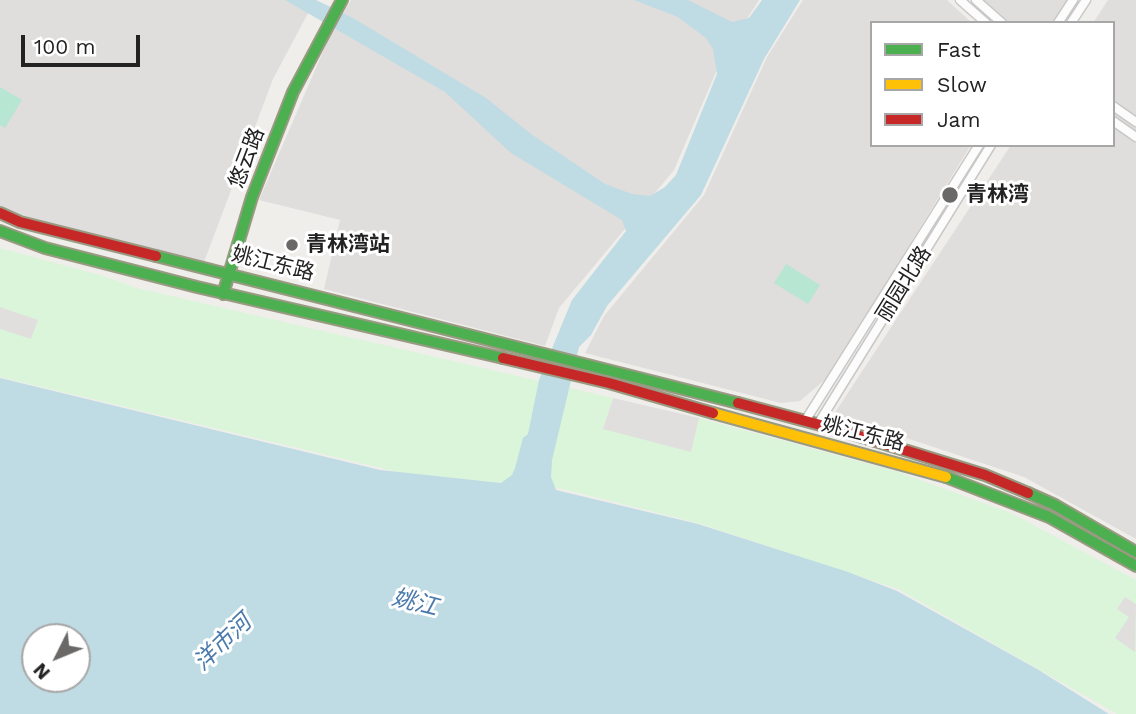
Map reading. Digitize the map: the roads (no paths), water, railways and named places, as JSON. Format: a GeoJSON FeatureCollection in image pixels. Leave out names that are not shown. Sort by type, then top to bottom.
{"type":"FeatureCollection","features":[{"type":"Feature","properties":{"kind":"main road","name":"悠云路"},"geometry":{"type":"LineString","coordinates":[[223,293],[256,186],[293,92],[341,3]]}},
{"type":"Feature","properties":{"kind":"main road","name":"姚江东路"},"geometry":{"type":"LineString","coordinates":[[0,213],[33,225],[537,350],[818,424],[985,475],[1055,505],[1136,552]]}},
{"type":"Feature","properties":{"kind":"main road","name":"姚江东路"},"geometry":{"type":"LineString","coordinates":[[0,231],[45,248],[223,293],[566,373],[889,459],[978,487],[1049,517],[1136,566]]}},
{"type":"Feature","properties":{"kind":"street"},"geometry":{"type":"LineString","coordinates":[[960,0],[984,21]]}},
{"type":"Feature","properties":{"kind":"street"},"geometry":{"type":"LineString","coordinates":[[976,0],[1000,21]]}},
{"type":"Feature","properties":{"kind":"street"},"geometry":{"type":"LineString","coordinates":[[1059,21],[1073,0]]}},
{"type":"Feature","properties":{"kind":"street"},"geometry":{"type":"LineString","coordinates":[[1073,21],[1086,0]]}},
{"type":"Feature","properties":{"kind":"street"},"geometry":{"type":"LineString","coordinates":[[1115,107],[1136,122]]}},
{"type":"Feature","properties":{"kind":"street"},"geometry":{"type":"LineString","coordinates":[[1115,122],[1136,137]]}},
{"type":"Feature","properties":{"kind":"street","name":"丽园北路"},"geometry":{"type":"LineString","coordinates":[[805,421],[978,147]]}},
{"type":"Feature","properties":{"kind":"street","name":"丽园北路"},"geometry":{"type":"LineString","coordinates":[[818,424],[990,147]]}},
{"type":"Feature","properties":{"kind":"water"},"geometry":{"type":"Polygon","coordinates":[[[285,0],[316,0],[353,18],[486,98],[531,134],[605,184],[632,194],[650,196],[665,187],[676,175],[717,74],[713,49],[706,38],[678,17],[634,0],[688,0],[732,22],[749,18],[762,0],[800,0],[764,59],[701,195],[607,306],[591,335],[579,347],[552,460],[551,477],[556,490],[698,524],[848,572],[897,591],[1037,669],[1109,714],[0,714],[0,378],[380,470],[501,483],[512,475],[515,468],[523,438],[528,434],[539,380],[572,300],[626,231],[622,220],[511,153],[445,92],[285,0]]]}},
{"type":"Feature","properties":{"kind":"place","name":"青林湾"},"geometry":{"type":"Point","coordinates":[950,195]}},
{"type":"Feature","properties":{"kind":"place","name":"青林湾站"},"geometry":{"type":"Point","coordinates":[292,245]}},
{"type":"Feature","properties":{"kind":"water label","name":"姚江"},"geometry":{"type":"Point","coordinates":[415,603]}},
{"type":"Feature","properties":{"kind":"water label","name":"洋市河"},"geometry":{"type":"Point","coordinates":[223,643]}}]}
